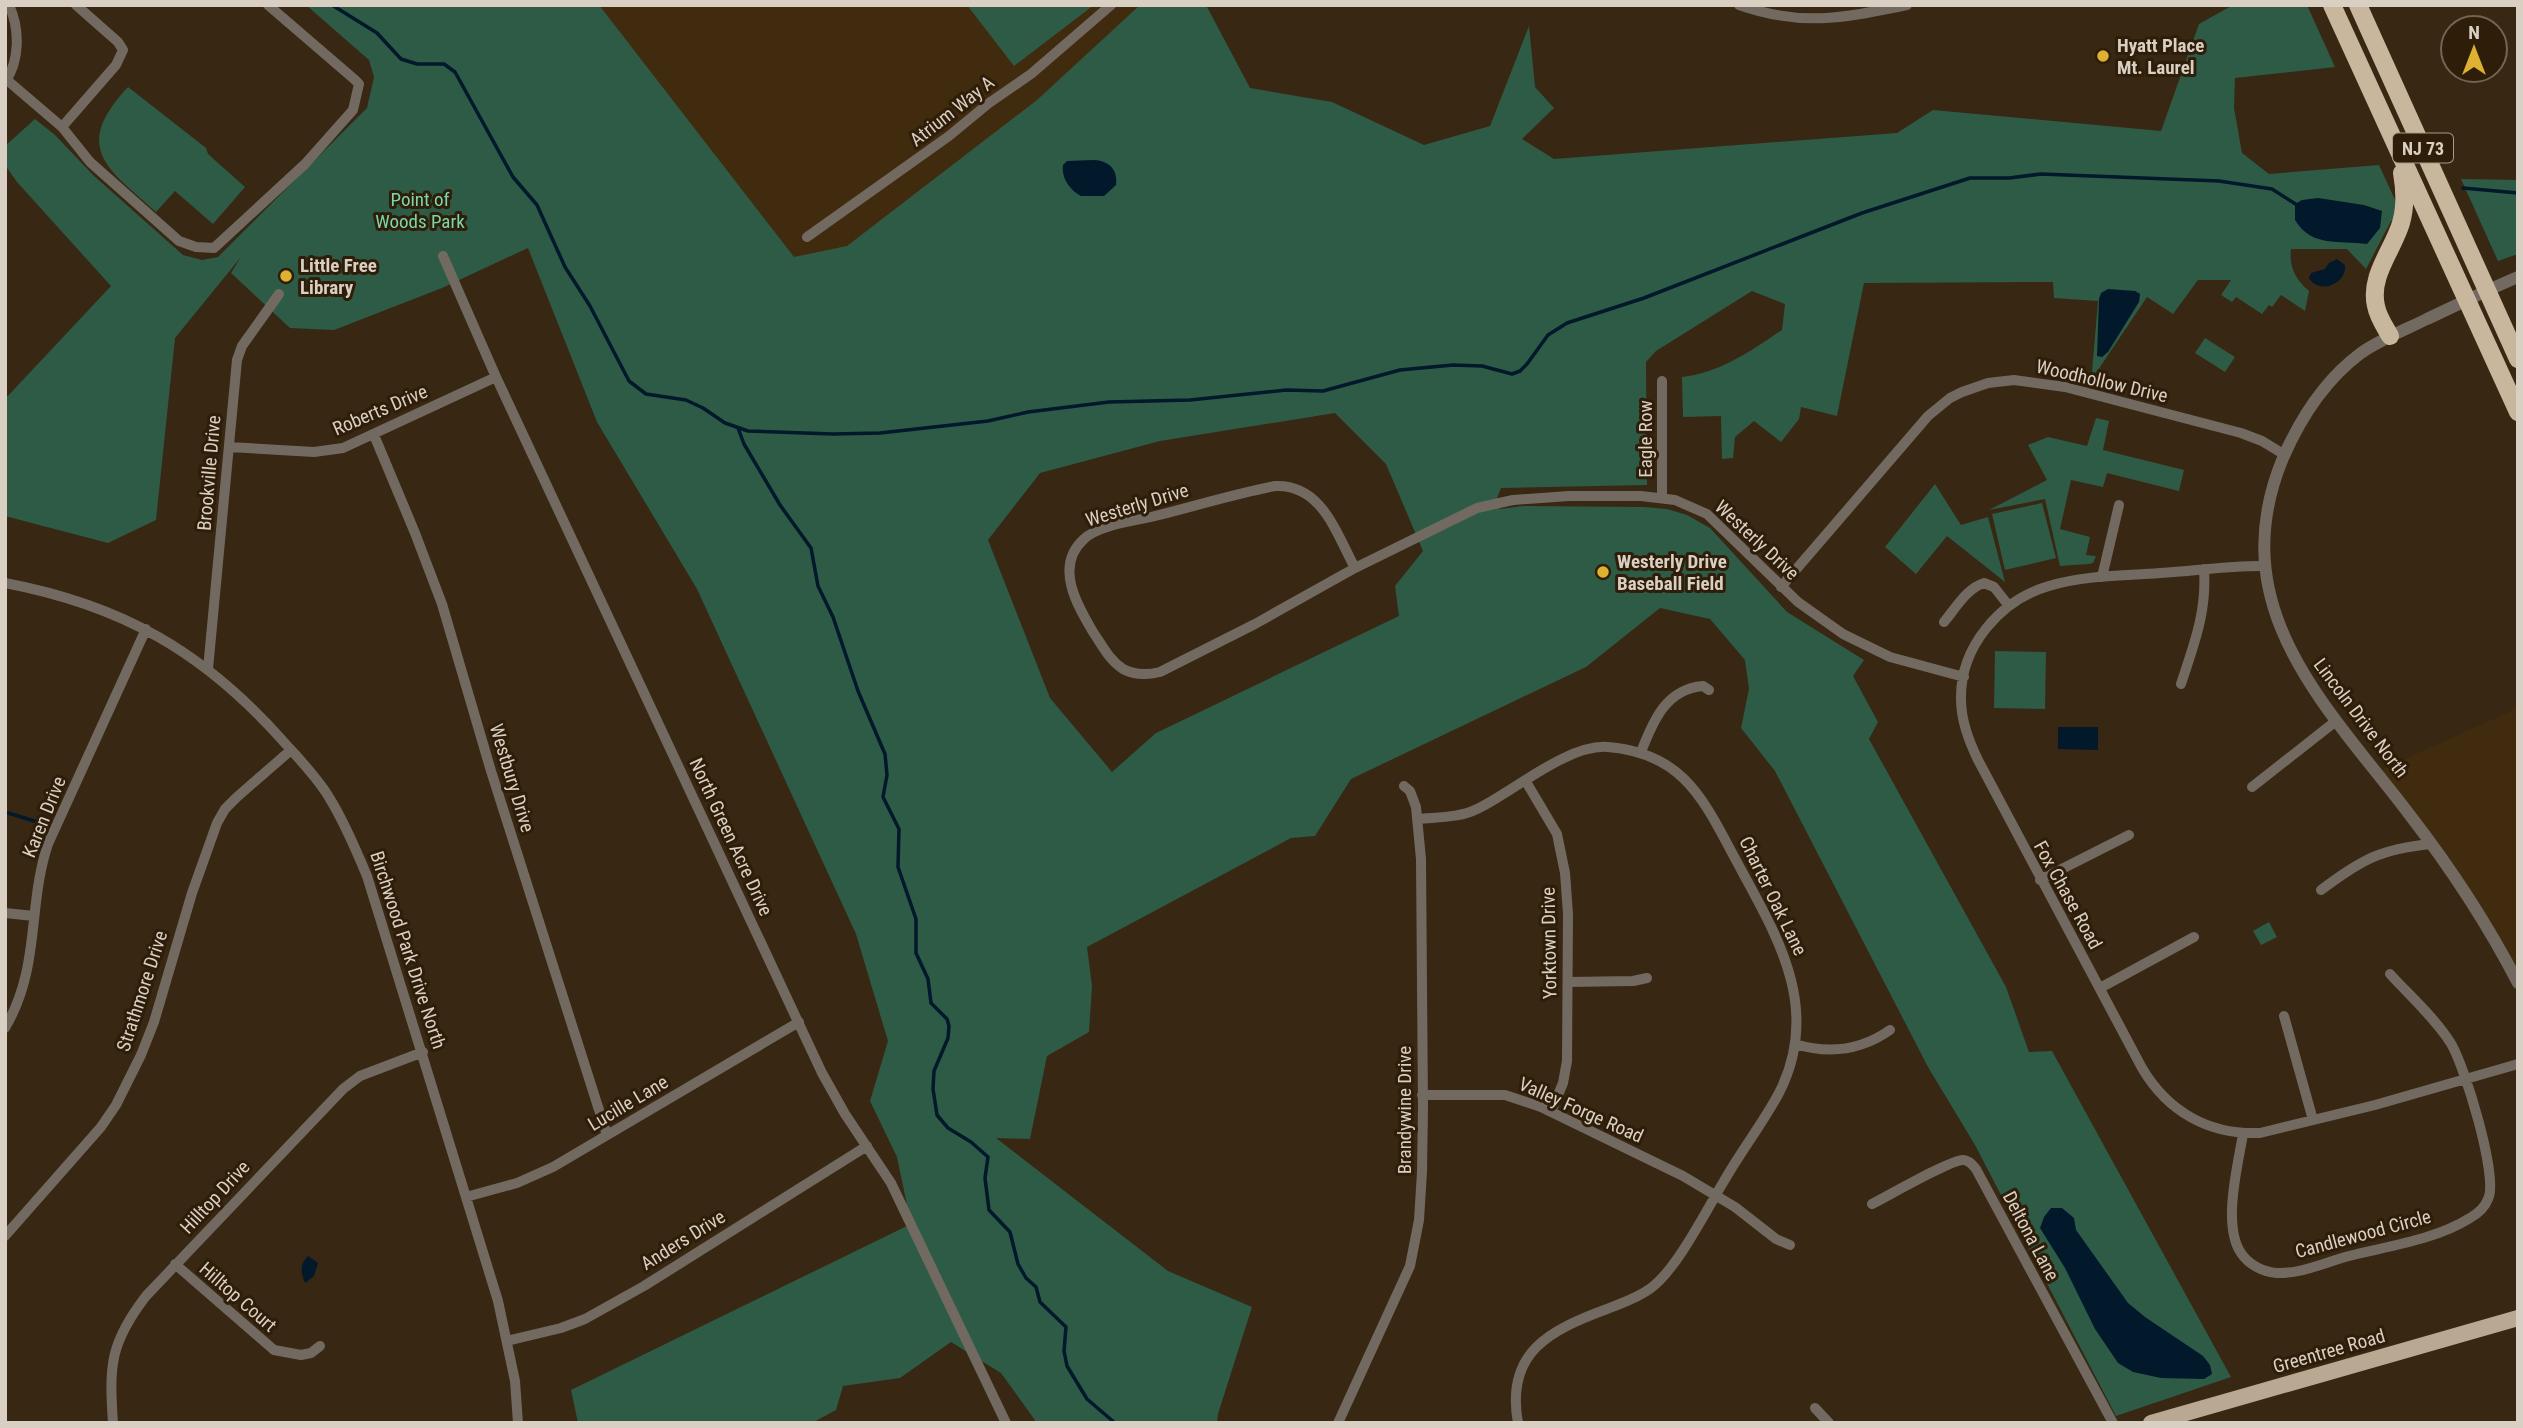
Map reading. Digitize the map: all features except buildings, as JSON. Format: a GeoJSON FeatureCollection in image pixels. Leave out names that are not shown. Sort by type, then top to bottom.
{"type":"FeatureCollection","features":[{"type":"Feature","properties":{"kind":"highway","name":"NJ 73"},"geometry":{"type":"LineString","coordinates":[[2332,5],[2518,412]]}},
{"type":"Feature","properties":{"kind":"highway","name":"NJ 73"},"geometry":{"type":"LineString","coordinates":[[2358,5],[2518,359]]}},
{"type":"Feature","properties":{"kind":"highway"},"geometry":{"type":"LineString","coordinates":[[2390,337],[2375,300],[2379,274],[2396,236],[2404,206],[2405,191],[2398,149]]}},
{"type":"Feature","properties":{"kind":"main road","name":"Greentree Road"},"geometry":{"type":"LineString","coordinates":[[2151,1423],[2518,1318]]}},
{"type":"Feature","properties":{"kind":"street"},"geometry":{"type":"LineString","coordinates":[[9,5],[16,28],[17,47],[15,65],[6,81],[62,127],[90,162],[179,241],[196,247],[214,247],[305,164],[353,110],[358,94],[359,84],[354,79],[268,5]]}},
{"type":"Feature","properties":{"kind":"street"},"geometry":{"type":"LineString","coordinates":[[62,127],[116,65],[123,50],[118,42],[76,5]]}},
{"type":"Feature","properties":{"kind":"street","name":"Atrium Way A"},"geometry":{"type":"LineString","coordinates":[[807,237],[910,166],[1031,74],[1111,5]]}},
{"type":"Feature","properties":{"kind":"street"},"geometry":{"type":"LineString","coordinates":[[1739,5],[1777,16],[1811,20],[1860,15],[1907,5]]}},
{"type":"Feature","properties":{"kind":"street","name":"North Green Acre Drive"},"geometry":{"type":"LineString","coordinates":[[443,256],[496,377],[822,1073],[845,1114],[891,1183],[1006,1423]]}},
{"type":"Feature","properties":{"kind":"street","name":"Lincoln Drive North"},"geometry":{"type":"LineString","coordinates":[[2518,277],[2390,337],[2361,354],[2323,390],[2299,426],[2285,455],[2268,514],[2266,566],[2272,602],[2287,647],[2313,690],[2431,844],[2473,905],[2518,983]]}},
{"type":"Feature","properties":{"kind":"street","name":"Brookville Drive"},"geometry":{"type":"LineString","coordinates":[[208,669],[237,360],[242,346],[279,293]]}},
{"type":"Feature","properties":{"kind":"street","name":"Roberts Drive"},"geometry":{"type":"LineString","coordinates":[[229,447],[313,452],[343,449],[496,377]]}},
{"type":"Feature","properties":{"kind":"street","name":"Woodhollow Drive"},"geometry":{"type":"LineString","coordinates":[[1781,587],[1928,416],[1950,398],[1988,383],[2014,380],[2065,387],[2241,433],[2262,441],[2285,455]]}},
{"type":"Feature","properties":{"kind":"street","name":"Eagle Row"},"geometry":{"type":"LineString","coordinates":[[1662,381],[1662,498]]}},
{"type":"Feature","properties":{"kind":"street","name":"Westbury Drive"},"geometry":{"type":"LineString","coordinates":[[374,435],[442,604],[491,771],[607,1135]]}},
{"type":"Feature","properties":{"kind":"street","name":"Westerly Drive"},"geometry":{"type":"LineString","coordinates":[[1355,568],[1316,501],[1302,490],[1286,486],[1259,489],[1094,532],[1083,539],[1073,552],[1069,574],[1072,592],[1081,611],[1112,661],[1130,672],[1151,674],[1255,624],[1355,568],[1460,516],[1495,503],[1532,497],[1662,498],[1691,506],[1707,514],[1781,587],[1828,624],[1875,651],[1904,662],[1964,677]]}},
{"type":"Feature","properties":{"kind":"street"},"geometry":{"type":"LineString","coordinates":[[2102,577],[2119,505]]}},
{"type":"Feature","properties":{"kind":"street","name":"Fox Chase Road"},"geometry":{"type":"LineString","coordinates":[[2266,566],[2102,577],[2049,586],[2025,595],[1992,621],[1978,641],[1964,677],[1962,714],[1971,745],[2141,1068],[2161,1095],[2186,1116],[2216,1129],[2243,1134],[2260,1133],[2518,1064]]}},
{"type":"Feature","properties":{"kind":"street"},"geometry":{"type":"LineString","coordinates":[[2181,684],[2205,601],[2204,569]]}},
{"type":"Feature","properties":{"kind":"street","name":"Birchwood Park Drive North"},"geometry":{"type":"LineString","coordinates":[[5,583],[80,602],[146,629],[178,647],[254,709],[329,797],[356,848],[367,876],[498,1300],[515,1381],[518,1423]]}},
{"type":"Feature","properties":{"kind":"street"},"geometry":{"type":"LineString","coordinates":[[1944,622],[1978,584],[1994,587],[2009,606]]}},
{"type":"Feature","properties":{"kind":"street","name":"Karen Drive"},"geometry":{"type":"LineString","coordinates":[[5,1028],[20,999],[27,977],[43,859],[48,844],[146,629]]}},
{"type":"Feature","properties":{"kind":"street"},"geometry":{"type":"LineString","coordinates":[[1641,752],[1656,717],[1667,703],[1688,688],[1703,686],[1709,690]]}},
{"type":"Feature","properties":{"kind":"street"},"geometry":{"type":"LineString","coordinates":[[2252,786],[2336,721]]}},
{"type":"Feature","properties":{"kind":"street","name":"Charter Oak Lane"},"geometry":{"type":"LineString","coordinates":[[1418,819],[1469,813],[1577,753],[1604,747],[1641,752],[1663,761],[1690,786],[1713,818],[1784,953],[1793,981],[1796,1008],[1795,1044],[1789,1068],[1778,1094],[1716,1195],[1661,1280],[1630,1300],[1565,1326],[1532,1349],[1519,1374],[1516,1388],[1518,1423]]}},
{"type":"Feature","properties":{"kind":"street","name":"Strathmore Drive"},"geometry":{"type":"LineString","coordinates":[[5,1236],[102,1127],[116,1105],[141,1055],[153,1022],[192,893],[217,823],[225,808],[291,750]]}},
{"type":"Feature","properties":{"kind":"street","name":"Yorktown Drive"},"geometry":{"type":"LineString","coordinates":[[1525,780],[1557,834],[1568,900],[1567,1061],[1563,1083],[1551,1112]]}},
{"type":"Feature","properties":{"kind":"street","name":"Brandywine Drive"},"geometry":{"type":"LineString","coordinates":[[1338,1423],[1366,1366],[1414,1252],[1422,1188],[1422,874],[1418,819],[1413,798],[1404,786]]}},
{"type":"Feature","properties":{"kind":"street"},"geometry":{"type":"LineString","coordinates":[[2040,880],[2129,835]]}},
{"type":"Feature","properties":{"kind":"street"},"geometry":{"type":"LineString","coordinates":[[2321,890],[2372,856],[2402,847],[2431,844]]}},
{"type":"Feature","properties":{"kind":"street"},"geometry":{"type":"LineString","coordinates":[[5,913],[34,916]]}},
{"type":"Feature","properties":{"kind":"street"},"geometry":{"type":"LineString","coordinates":[[2100,988],[2194,937]]}},
{"type":"Feature","properties":{"kind":"street","name":"Candlewood Circle"},"geometry":{"type":"LineString","coordinates":[[2243,1134],[2232,1208],[2233,1232],[2241,1253],[2255,1267],[2276,1273],[2299,1270],[2431,1234],[2463,1222],[2481,1209],[2491,1193],[2490,1171],[2466,1079],[2445,1035],[2390,974]]}},
{"type":"Feature","properties":{"kind":"street"},"geometry":{"type":"LineString","coordinates":[[1568,982],[1633,981],[1647,978]]}},
{"type":"Feature","properties":{"kind":"street"},"geometry":{"type":"LineString","coordinates":[[2284,1016],[2314,1120]]}},
{"type":"Feature","properties":{"kind":"street","name":"Lucille Lane"},"geometry":{"type":"LineString","coordinates":[[466,1197],[517,1183],[553,1167],[799,1022]]}},
{"type":"Feature","properties":{"kind":"street"},"geometry":{"type":"LineString","coordinates":[[1795,1044],[1835,1051],[1878,1039],[1890,1030]]}},
{"type":"Feature","properties":{"kind":"street","name":"Hilltop Drive"},"geometry":{"type":"LineString","coordinates":[[113,1423],[111,1369],[120,1332],[146,1296],[342,1089],[360,1076],[423,1052]]}},
{"type":"Feature","properties":{"kind":"street","name":"Valley Forge Road"},"geometry":{"type":"LineString","coordinates":[[1422,1095],[1505,1095],[1551,1112],[1652,1160],[1716,1195],[1776,1239],[1790,1245]]}},
{"type":"Feature","properties":{"kind":"street","name":"Anders Drive"},"geometry":{"type":"LineString","coordinates":[[507,1341],[561,1328],[585,1319],[644,1286],[867,1146]]}},
{"type":"Feature","properties":{"kind":"street","name":"Deltona Lane"},"geometry":{"type":"LineString","coordinates":[[1872,1205],[1947,1165],[1963,1160],[1971,1163],[2113,1423]]}},
{"type":"Feature","properties":{"kind":"street","name":"Hilltop Court"},"geometry":{"type":"LineString","coordinates":[[175,1264],[274,1350],[301,1355],[311,1353],[320,1346]]}},
{"type":"Feature","properties":{"kind":"street"},"geometry":{"type":"LineString","coordinates":[[1815,1408],[1829,1423]]}},
{"type":"Feature","properties":{"kind":"shaded area"},"geometry":{"type":"Polygon","coordinates":[[[384,5],[1187,5],[851,322],[384,5]]]}},
{"type":"Feature","properties":{"kind":"shaded area"},"geometry":{"type":"Polygon","coordinates":[[[2518,708],[2518,983],[2503,956],[2376,772],[2518,708]]]}},
{"type":"Feature","properties":{"kind":"green space","name":"Point of Woods Park"},"geometry":{"type":"Polygon","coordinates":[[[306,5],[599,5],[794,257],[847,246],[1037,100],[1140,5],[1206,5],[1250,88],[1332,102],[1424,145],[1490,126],[1529,26],[1535,87],[1554,108],[1522,139],[1554,159],[1897,133],[1933,110],[2161,131],[2199,24],[2233,5],[2307,5],[2335,67],[2235,78],[2234,108],[2242,153],[2269,174],[2379,165],[2408,228],[2391,221],[2366,269],[2347,249],[2291,249],[2294,272],[2309,291],[2305,311],[2281,295],[2272,307],[2269,305],[2262,314],[2236,297],[2232,302],[2221,295],[2231,280],[2198,280],[2173,314],[2147,297],[2096,373],[2092,372],[2098,301],[2054,298],[2053,282],[1864,283],[1837,416],[1801,407],[1799,419],[1781,442],[1754,421],[1735,437],[1733,458],[1722,459],[1721,416],[1683,417],[1682,377],[1722,366],[1782,330],[1785,304],[1752,291],[1656,351],[1646,362],[1647,485],[1501,488],[1496,501],[1500,509],[1523,506],[1644,507],[1667,509],[1687,515],[1710,528],[1787,612],[1864,660],[1853,676],[1878,722],[1869,739],[2006,987],[2029,1052],[2052,1051],[2231,1377],[2116,1416],[1975,1145],[1928,1067],[1775,771],[1741,728],[1749,689],[1745,660],[1710,619],[1660,608],[1586,667],[1351,779],[1315,836],[1291,838],[1087,947],[1092,986],[1089,1032],[1047,1056],[1030,1139],[996,1138],[1168,1271],[1252,1307],[1217,1423],[1037,1423],[1001,1373],[951,1342],[900,1378],[843,1386],[836,1410],[812,1423],[578,1423],[571,1390],[911,1224],[897,1157],[870,1101],[888,1041],[856,934],[697,589],[597,422],[528,248],[442,288],[334,330],[290,328],[231,273],[241,257],[175,338],[156,520],[108,543],[5,516],[5,399],[111,286],[17,182],[5,165],[5,146],[35,119],[183,255],[202,260],[218,257],[367,108],[374,77],[369,60],[306,5]],[[1335,413],[1160,441],[1040,473],[988,540],[1050,698],[1112,772],[1156,733],[1399,616],[1395,586],[1423,551],[1386,464],[1335,413]]]}},
{"type":"Feature","properties":{"kind":"green space"},"geometry":{"type":"Polygon","coordinates":[[[967,5],[1094,5],[1014,66],[967,5]]]}},
{"type":"Feature","properties":{"kind":"green space"},"geometry":{"type":"Polygon","coordinates":[[[128,87],[206,148],[208,154],[245,187],[213,224],[175,191],[156,212],[111,170],[99,142],[102,126],[111,108],[128,87]]]}},
{"type":"Feature","properties":{"kind":"green space"},"geometry":{"type":"Polygon","coordinates":[[[2461,179],[2518,180],[2518,254],[2498,261],[2461,179]]]}},
{"type":"Feature","properties":{"kind":"green space"},"geometry":{"type":"Polygon","coordinates":[[[2205,338],[2235,357],[2225,372],[2195,353],[2205,338]]]}},
{"type":"Feature","properties":{"kind":"green space"},"geometry":{"type":"Polygon","coordinates":[[[2096,418],[2109,421],[2103,450],[2184,470],[2179,491],[2107,473],[2103,487],[2071,480],[2060,529],[2090,537],[2086,555],[2096,556],[2093,563],[2060,566],[2045,499],[1989,510],[2047,480],[2028,445],[2048,437],[2087,446],[2096,418]]]}},
{"type":"Feature","properties":{"kind":"green space"},"geometry":{"type":"Polygon","coordinates":[[[1935,484],[1961,525],[1988,517],[2005,582],[1947,536],[1916,574],[1885,547],[1935,484]]]}},
{"type":"Feature","properties":{"kind":"green space"},"geometry":{"type":"Polygon","coordinates":[[[2042,503],[2056,558],[2005,570],[1992,514],[2042,503]]]}},
{"type":"Feature","properties":{"kind":"green space"},"geometry":{"type":"Polygon","coordinates":[[[1995,651],[2046,652],[2045,709],[1994,708],[1995,651]]]}},
{"type":"Feature","properties":{"kind":"green space"},"geometry":{"type":"Polygon","coordinates":[[[2269,922],[2277,937],[2261,945],[2253,931],[2269,922]]]}},
{"type":"Feature","properties":{"kind":"water"},"geometry":{"type":"Polygon","coordinates":[[[1067,161],[1104,162],[1114,170],[1116,185],[1104,196],[1081,196],[1067,183],[1063,165],[1067,161]]]}},
{"type":"Feature","properties":{"kind":"water"},"geometry":{"type":"Polygon","coordinates":[[[2318,198],[2364,205],[2382,211],[2380,228],[2367,244],[2327,241],[2309,235],[2295,220],[2295,204],[2302,200],[2318,198]]]}},
{"type":"Feature","properties":{"kind":"water"},"geometry":{"type":"Polygon","coordinates":[[[2337,259],[2345,265],[2342,277],[2337,282],[2319,286],[2309,278],[2311,273],[2325,269],[2337,259]]]}},
{"type":"Feature","properties":{"kind":"water"},"geometry":{"type":"Polygon","coordinates":[[[2108,289],[2135,291],[2140,294],[2139,302],[2108,352],[2102,357],[2097,356],[2099,299],[2101,293],[2108,289]]]}},
{"type":"Feature","properties":{"kind":"water"},"geometry":{"type":"Polygon","coordinates":[[[2058,727],[2098,727],[2098,750],[2058,749],[2058,727]]]}},
{"type":"Feature","properties":{"kind":"water"},"geometry":{"type":"Polygon","coordinates":[[[2051,1208],[2062,1208],[2074,1218],[2076,1230],[2128,1303],[2203,1356],[2210,1365],[2212,1374],[2204,1379],[2161,1378],[2133,1372],[2118,1363],[2095,1329],[2065,1268],[2040,1228],[2051,1208]]]}},
{"type":"Feature","properties":{"kind":"water"},"geometry":{"type":"Polygon","coordinates":[[[308,1256],[318,1263],[314,1276],[305,1283],[302,1269],[308,1256]]]}},
{"type":"Feature","properties":{"kind":"waterway"},"geometry":{"type":"LineString","coordinates":[[332,5],[377,33],[401,59],[417,64],[444,64],[455,72],[513,177],[537,205],[565,267],[590,306],[629,381],[646,394],[686,400],[725,423],[748,431],[880,433],[988,421],[1028,412],[1109,402],[1190,400],[1286,390],[1323,391],[1400,370],[1453,365],[1482,366],[1512,374],[1527,364],[1548,335],[1567,323],[1644,298],[1862,213],[1970,178],[2009,178],[2041,174],[2219,181],[2272,189],[2297,205]]}},
{"type":"Feature","properties":{"kind":"waterway"},"geometry":{"type":"LineString","coordinates":[[2463,188],[2518,193]]}},
{"type":"Feature","properties":{"kind":"waterway"},"geometry":{"type":"LineString","coordinates":[[738,428],[744,444],[780,505],[811,548],[818,586],[833,617],[858,691],[885,754],[887,775],[883,797],[899,829],[898,867],[916,919],[916,953],[928,979],[931,1003],[947,1019],[949,1026],[948,1038],[934,1071],[933,1089],[937,1115],[948,1128],[971,1142],[988,1157],[985,1178],[989,1210],[1010,1232],[1018,1264],[1026,1278],[1036,1287],[1040,1302],[1066,1327],[1064,1351],[1067,1366],[1087,1399],[1115,1423]]}},
{"type":"Feature","properties":{"kind":"waterway"},"geometry":{"type":"LineString","coordinates":[[5,812],[44,824]]}},
{"type":"Feature","properties":{"kind":"place","name":"Hyatt Place Mt. Laurel"},"geometry":{"type":"Point","coordinates":[2103,56]}},
{"type":"Feature","properties":{"kind":"place","name":"Little Free Library"},"geometry":{"type":"Point","coordinates":[286,276]}},
{"type":"Feature","properties":{"kind":"place","name":"Westerly Drive Baseball Field"},"geometry":{"type":"Point","coordinates":[1603,572]}}]}
